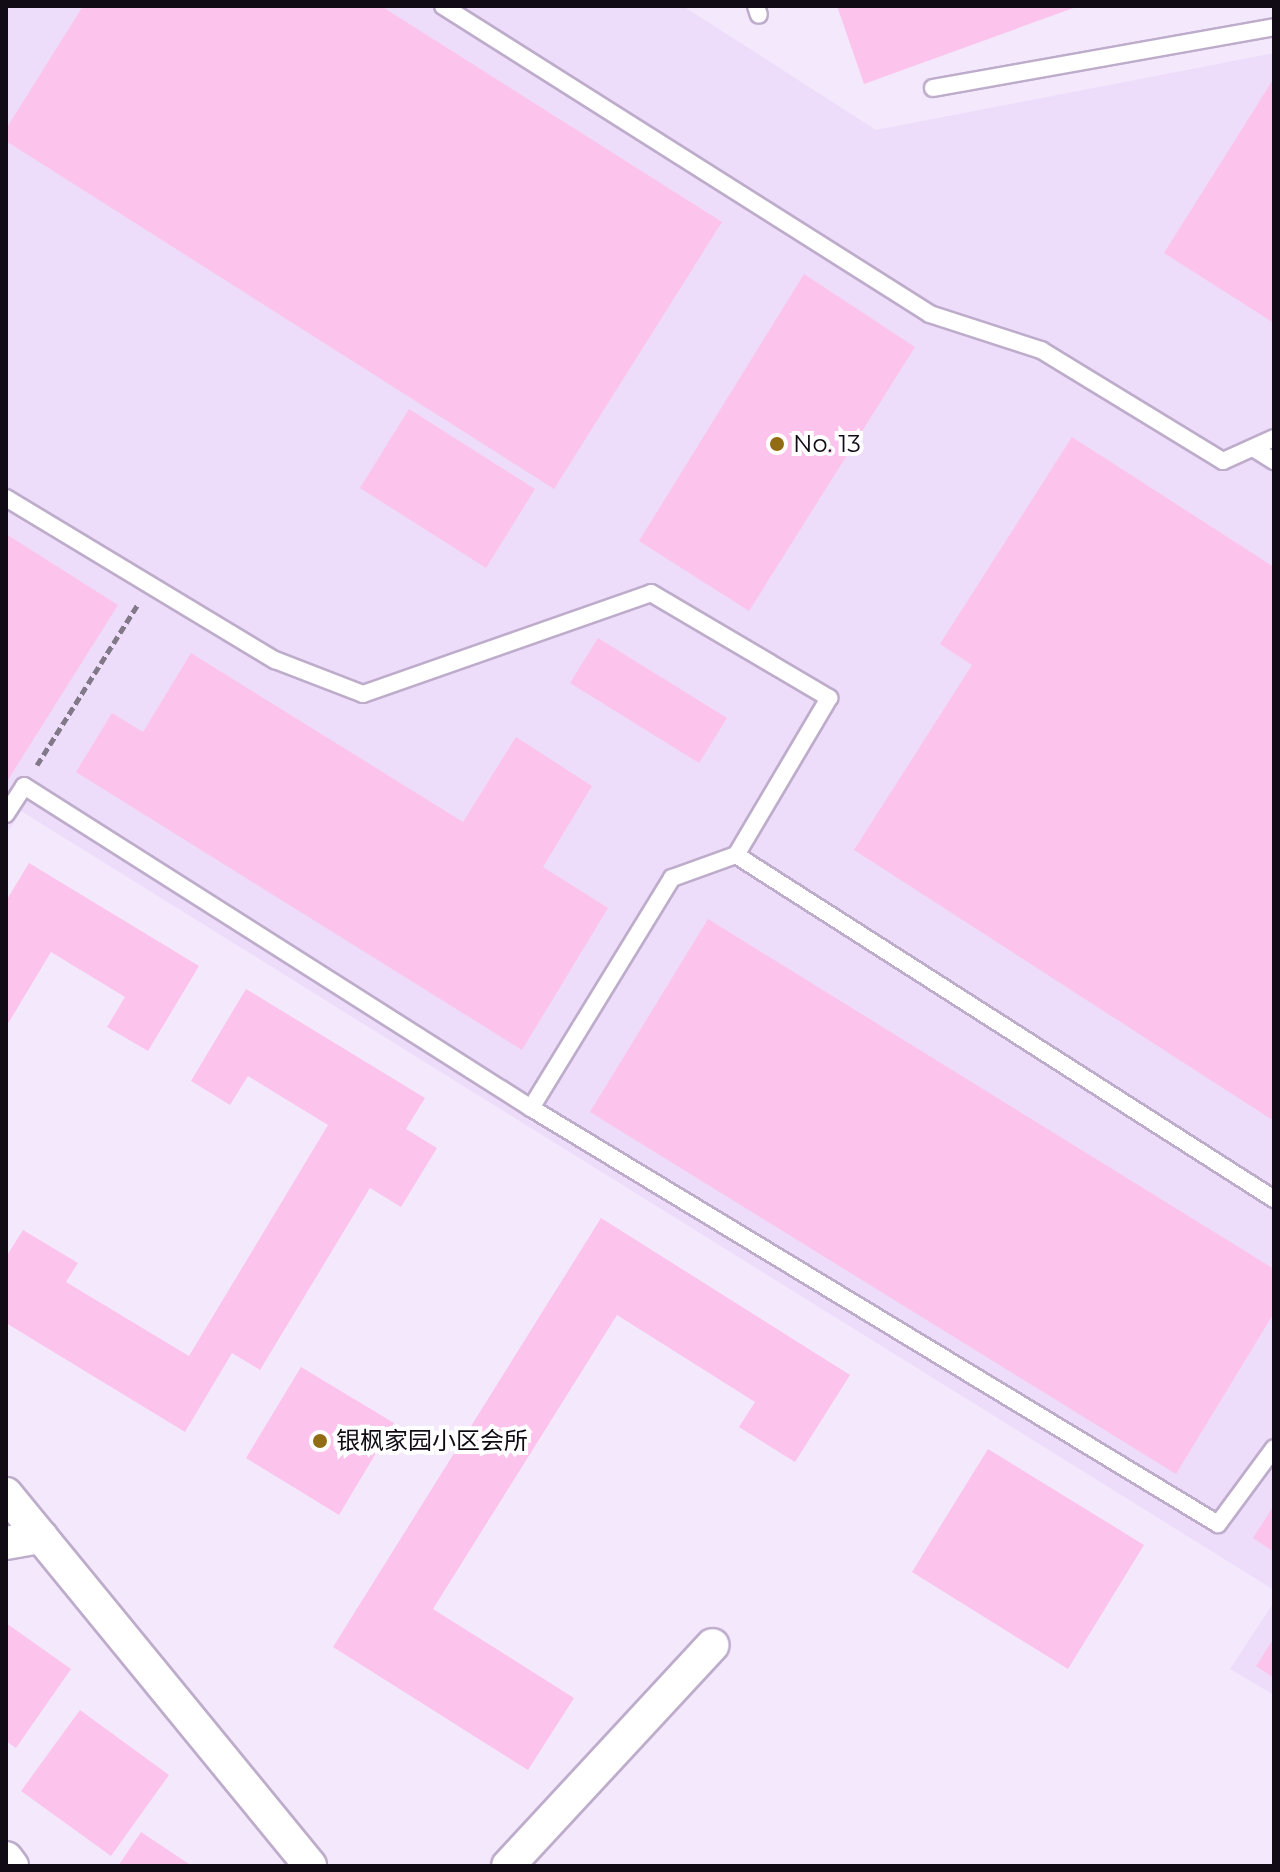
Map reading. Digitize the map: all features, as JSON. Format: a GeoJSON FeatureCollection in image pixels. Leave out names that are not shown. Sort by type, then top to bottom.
{"type":"FeatureCollection","features":[{"type":"Feature","properties":{"kind":"street"},"geometry":{"type":"LineString","coordinates":[[6,1494],[310,1866]]}},
{"type":"Feature","properties":{"kind":"street"},"geometry":{"type":"LineString","coordinates":[[6,1543],[41,1537]]}},
{"type":"Feature","properties":{"kind":"street"},"geometry":{"type":"LineString","coordinates":[[508,1866],[713,1645]]}},
{"type":"Feature","properties":{"kind":"street"},"geometry":{"type":"LineString","coordinates":[[6,1858],[12,1866]]}},
{"type":"Feature","properties":{"kind":"lane"},"geometry":{"type":"LineString","coordinates":[[443,6],[930,314],[1041,350],[1223,461],[1274,438]]}},
{"type":"Feature","properties":{"kind":"lane"},"geometry":{"type":"LineString","coordinates":[[933,88],[1274,27]]}},
{"type":"Feature","properties":{"kind":"lane"},"geometry":{"type":"LineString","coordinates":[[1253,448],[1274,461]]}},
{"type":"Feature","properties":{"kind":"lane"},"geometry":{"type":"LineString","coordinates":[[6,498],[275,660],[363,694],[651,593],[829,698],[736,855],[672,878],[531,1108]]}},
{"type":"Feature","properties":{"kind":"lane"},"geometry":{"type":"LineString","coordinates":[[6,814],[24,786],[531,1108],[1218,1524],[1274,1448]]}},
{"type":"Feature","properties":{"kind":"lane"},"geometry":{"type":"LineString","coordinates":[[736,855],[1274,1199]]}},
{"type":"Feature","properties":{"kind":"path"},"geometry":{"type":"LineString","coordinates":[[24,786],[149,586]]}},
{"type":"Feature","properties":{"kind":"shaded area"},"geometry":{"type":"Polygon","coordinates":[[[6,6],[683,6],[876,130],[1274,53],[1274,1590],[21,811],[6,835],[6,6]]]}},
{"type":"Feature","properties":{"kind":"shaded area"},"geometry":{"type":"Polygon","coordinates":[[[1274,1602],[1274,1695],[1230,1669],[1274,1602]]]}},
{"type":"Feature","properties":{"kind":"building"},"geometry":{"type":"Polygon","coordinates":[[[83,6],[381,6],[722,222],[554,489],[6,141],[6,129],[83,6]]]}},
{"type":"Feature","properties":{"kind":"building"},"geometry":{"type":"Polygon","coordinates":[[[837,6],[1079,6],[864,84],[837,6]]]}},
{"type":"Feature","properties":{"kind":"building"},"geometry":{"type":"Polygon","coordinates":[[[1274,78],[1274,323],[1164,253],[1274,78]]]}},
{"type":"Feature","properties":{"kind":"building","name":"No. 13"},"geometry":{"type":"Polygon","coordinates":[[[804,274],[915,347],[749,611],[639,541],[804,274]]]}},
{"type":"Feature","properties":{"kind":"building"},"geometry":{"type":"Polygon","coordinates":[[[409,409],[535,489],[486,568],[360,488],[409,409]]]}},
{"type":"Feature","properties":{"kind":"building"},"geometry":{"type":"Polygon","coordinates":[[[1072,437],[1274,567],[1274,1121],[854,850],[972,665],[940,644],[1072,437]]]}},
{"type":"Feature","properties":{"kind":"building"},"geometry":{"type":"Polygon","coordinates":[[[6,534],[118,605],[6,783],[6,534]]]}},
{"type":"Feature","properties":{"kind":"building"},"geometry":{"type":"Polygon","coordinates":[[[598,638],[727,718],[699,763],[570,683],[598,638]]]}},
{"type":"Feature","properties":{"kind":"building"},"geometry":{"type":"Polygon","coordinates":[[[191,653],[463,822],[516,737],[592,786],[543,867],[608,908],[522,1050],[76,772],[112,713],[143,732],[191,653]]]}},
{"type":"Feature","properties":{"kind":"building"},"geometry":{"type":"Polygon","coordinates":[[[29,863],[199,966],[148,1051],[107,1027],[125,997],[51,952],[6,1027],[6,901],[29,863]]]}},
{"type":"Feature","properties":{"kind":"building"},"geometry":{"type":"Polygon","coordinates":[[[708,919],[1274,1269],[1274,1313],[1176,1474],[590,1112],[708,919]]]}},
{"type":"Feature","properties":{"kind":"building"},"geometry":{"type":"Polygon","coordinates":[[[246,989],[425,1098],[406,1129],[437,1148],[401,1207],[370,1188],[260,1370],[232,1353],[185,1432],[6,1323],[6,1257],[23,1230],[78,1263],[66,1282],[189,1356],[328,1125],[248,1076],[230,1105],[191,1081],[246,989]]]}},
{"type":"Feature","properties":{"kind":"building"},"geometry":{"type":"Polygon","coordinates":[[[601,1218],[850,1375],[795,1462],[739,1427],[755,1402],[617,1315],[433,1609],[574,1698],[528,1770],[333,1647],[601,1218]]]}},
{"type":"Feature","properties":{"kind":"building","name":"银枫家园小区会所"},"geometry":{"type":"Polygon","coordinates":[[[301,1367],[394,1423],[339,1515],[246,1458],[301,1367]]]}},
{"type":"Feature","properties":{"kind":"building"},"geometry":{"type":"Polygon","coordinates":[[[988,1449],[1144,1545],[1068,1669],[912,1572],[988,1449]]]}},
{"type":"Feature","properties":{"kind":"building"},"geometry":{"type":"Polygon","coordinates":[[[1274,1505],[1274,1552],[1253,1538],[1274,1505]]]}},
{"type":"Feature","properties":{"kind":"building"},"geometry":{"type":"Polygon","coordinates":[[[6,1623],[71,1669],[16,1748],[6,1741],[6,1623]]]}},
{"type":"Feature","properties":{"kind":"building"},"geometry":{"type":"Polygon","coordinates":[[[1274,1638],[1274,1678],[1256,1666],[1274,1638]]]}},
{"type":"Feature","properties":{"kind":"building"},"geometry":{"type":"Polygon","coordinates":[[[80,1710],[169,1775],[111,1856],[21,1791],[80,1710]]]}},
{"type":"Feature","properties":{"kind":"building"},"geometry":{"type":"Polygon","coordinates":[[[141,1832],[192,1866],[118,1866],[141,1832]]]}},
{"type":"Feature","properties":{"kind":"place","name":"No. 13"},"geometry":{"type":"Point","coordinates":[777,444]}},
{"type":"Feature","properties":{"kind":"place","name":"银枫家园小区会所"},"geometry":{"type":"Point","coordinates":[320,1441]}}]}
